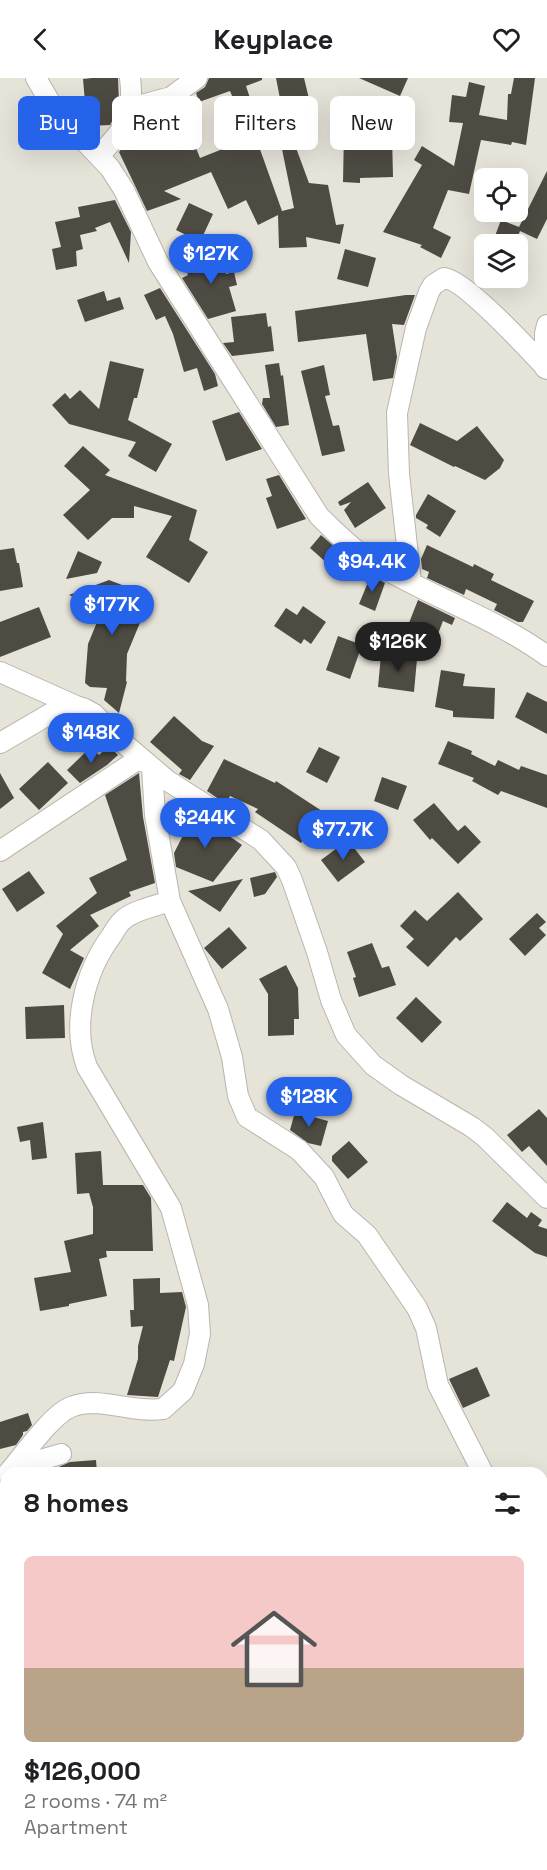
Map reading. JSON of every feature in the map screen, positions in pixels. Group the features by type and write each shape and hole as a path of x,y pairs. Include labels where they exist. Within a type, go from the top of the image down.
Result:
{"street":[{"path":"36,78 54,110 110,168 124,190 158,262 319,516 340,538 368,559 547,656"},
{"path":"130,78 131,96"},
{"path":"172,96 197,78"},
{"path":"99,156 112,141"},
{"path":"411,582 399,474 396,413 411,344 429,292 444,278 453,280 490,312 546,368"},
{"path":"546,368 547,325"},
{"path":"0,672 63,698 94,714 168,781 261,840 286,867 300,898 339,1023 356,1048 373,1065 401,1085 485,1137 547,1198"},
{"path":"0,743 60,708 76,706"},
{"path":"0,851 146,763"},
{"path":"146,763 170,901 218,1009 232,1057 238,1096 247,1117 299,1150 324,1177 343,1215 367,1235 417,1308 426,1328 438,1384 480,1467"},
{"path":"12,1467 52,1421 71,1407 93,1403 138,1410 163,1409 183,1391 194,1364 200,1334 198,1305 171,1208 87,1067 80,1036 80,1021 87,987 99,952 123,919 170,901"},
{"path":"19,1467 61,1454"}],"building":[{"path":"118,78 119,96 112,96 110,125 100,125 100,96 84,96 83,79"},
{"path":"209,78 262,78 246,86 249,96 232,96 230,91 202,101 202,96 197,96 196,93 205,87"},
{"path":"276,78 304,78 308,96 279,96"},
{"path":"359,78 408,78 400,96"},
{"path":"514,78 535,78 526,145 481,140 469,194 448,190 433,228 451,237 441,258 420,247 422,245 383,232 422,165 414,160 422,146 454,166 463,123 449,122 452,95 466,97 469,82 485,86 479,115 507,120 508,94 511,94"},
{"path":"120,150 197,150 200,158 220,150 260,150 282,211 294,208 282,150 297,150 309,183 328,185 336,225 344,224 340,244 306,237 307,247 279,248 278,215 258,225 246,200 228,209 211,172 164,191 181,199 147,211 119,152"},
{"path":"344,150 392,150 393,177 360,178 360,183 343,182"},
{"path":"547,171 547,219 537,239 520,231 519,234 496,234 500,222 519,227 522,222 528,222 528,209"},
{"path":"115,200 131,232 129,263 110,222 95,228 97,231 80,235 83,249 76,251 77,266 56,270 52,249 61,247 55,222 80,217 78,207"},
{"path":"189,203 213,214 200,242 176,230"},
{"path":"345,249 376,258 368,287 337,279"},
{"path":"220,253 226,274 234,272 237,285 229,287 236,311 208,319 182,278 188,275 184,263"},
{"path":"160,288 215,374 218,386 204,391 197,368 184,372 165,316 156,320 144,295"},
{"path":"104,291 107,301 120,297 124,309 85,322 77,300"},
{"path":"415,295 404,325 392,324 397,357 393,378 373,381 366,334 298,342 295,311"},
{"path":"266,313 268,327 271,326 274,351 232,356 223,343 234,342 231,317"},
{"path":"110,361 144,369 137,398 134,398 128,420 172,444 156,472 128,456 136,442 69,424 52,405 65,393 70,399 80,390 99,409"},
{"path":"279,363 281,376 283,375 289,425 276,427 262,404 263,398 270,398 265,365"},
{"path":"324,365 330,395 325,396 333,426 339,425 345,451 322,456 301,371"},
{"path":"239,412 262,449 226,461 212,421"},
{"path":"420,423 457,441 477,426 504,460 500,468 485,480 410,445"},
{"path":"83,446 110,470 105,475 197,510 189,540 208,552 189,583 146,557 172,516 134,506 134,518 112,518 88,540 63,515 90,490 64,466"},
{"path":"279,475 306,519 277,529 266,498 272,496 266,479"},
{"path":"368,482 386,508 355,528 344,510 351,502 340,506 338,502"},
{"path":"428,494 456,511 440,537 426,528 428,525 416,518"},
{"path":"321,535 358,567 346,580 310,548"},
{"path":"427,545 473,567 474,564 494,574 491,580 534,601 523,622 518,622 494,610 497,604 466,589 464,595 427,578 429,572 422,569 421,559"},
{"path":"14,548 23,587 0,591 0,550"},
{"path":"78,551 102,562 97,573 66,579"},
{"path":"371,575 385,583 375,611 359,604"},
{"path":"109,580 151,596 127,654 127,682 119,713 104,700 107,688 90,687 85,683 88,644 102,610 69,595"},
{"path":"418,600 455,618 452,625 443,621 436,639 407,628"},
{"path":"303,606 326,622 311,644 304,639 301,644 274,626 286,608 297,615"},
{"path":"39,607 51,637 0,657 0,622"},
{"path":"338,636 362,645 350,679 326,670"},
{"path":"381,655 417,659 414,692 378,687"},
{"path":"441,670 465,674 463,686 495,688 494,719 453,717 453,711 435,707"},
{"path":"527,692 547,702 547,734 515,717"},
{"path":"174,716 202,741 214,746 190,780 179,774 182,770 150,742"},
{"path":"448,741 472,751 471,754 495,766 498,760 519,770 521,766 547,775 547,808 501,791 498,795 472,781 474,778 438,764"},
{"path":"109,746 118,755 80,783 67,770 91,747 99,755"},
{"path":"319,747 340,757 327,783 306,772"},
{"path":"224,759 275,783 276,781 322,811 301,843 255,812 258,809 230,796 226,804 207,791"},
{"path":"48,762 68,783 39,810 19,789"},
{"path":"0,773 14,798 0,809"},
{"path":"139,773 143,817 155,883 129,892 131,896 90,915 99,926 70,950 84,958 70,989 42,973 63,934 56,926 97,893 89,878 127,860 105,795"},
{"path":"382,777 407,786 398,810 374,801"},
{"path":"434,803 458,831 465,825 481,842 458,864 432,838 430,840 413,820"},
{"path":"195,812 242,845 213,882 176,867 174,853"},
{"path":"348,840 365,862 338,882 321,860"},
{"path":"29,871 45,893 17,912 2,889"},
{"path":"275,872 277,877 265,894 254,897 250,878"},
{"path":"243,879 220,912 188,891"},
{"path":"458,892 483,919 460,941 456,937 428,967 406,947 414,939 400,926 415,910 427,921"},
{"path":"537,913 546,922 539,928 546,935 525,956 509,939"},
{"path":"229,927 247,948 222,969 204,948"},
{"path":"372,943 382,968 389,966 396,985 359,997 353,978 356,977 347,952"},
{"path":"286,965 298,988 299,1019 294,1019 294,1035 268,1036 268,994 259,979"},
{"path":"416,997 442,1022 422,1043 396,1018"},
{"path":"64,1005 65,1038 26,1039 25,1007"},
{"path":"539,1109 547,1118 547,1166 529,1146 522,1152 507,1135"},
{"path":"295,1112 328,1121 321,1146 308,1143 290,1130"},
{"path":"43,1122 47,1158 32,1160 30,1140 20,1142 17,1127"},
{"path":"349,1141 368,1162 348,1179 332,1161 332,1156"},
{"path":"101,1151 103,1185 143,1185 151,1198 153,1251 106,1251 107,1257 99,1259 107,1296 40,1311 34,1278 71,1272 64,1241 93,1234 93,1207 89,1193 77,1194 75,1153"},
{"path":"507,1202 527,1218 531,1212 542,1220 538,1226 547,1229 547,1257 535,1253 492,1221"},
{"path":"160,1278 160,1293 182,1292 186,1307 174,1361 170,1360 158,1397 127,1395 138,1359 138,1346 143,1326 131,1327 130,1310 134,1310 133,1279"},
{"path":"477,1367 490,1396 463,1408 449,1379"},
{"path":"28,1413 32,1425 23,1432 16,1445 0,1449 0,1422"},
{"path":"96,1460 97,1467 59,1467 70,1462"}]}
